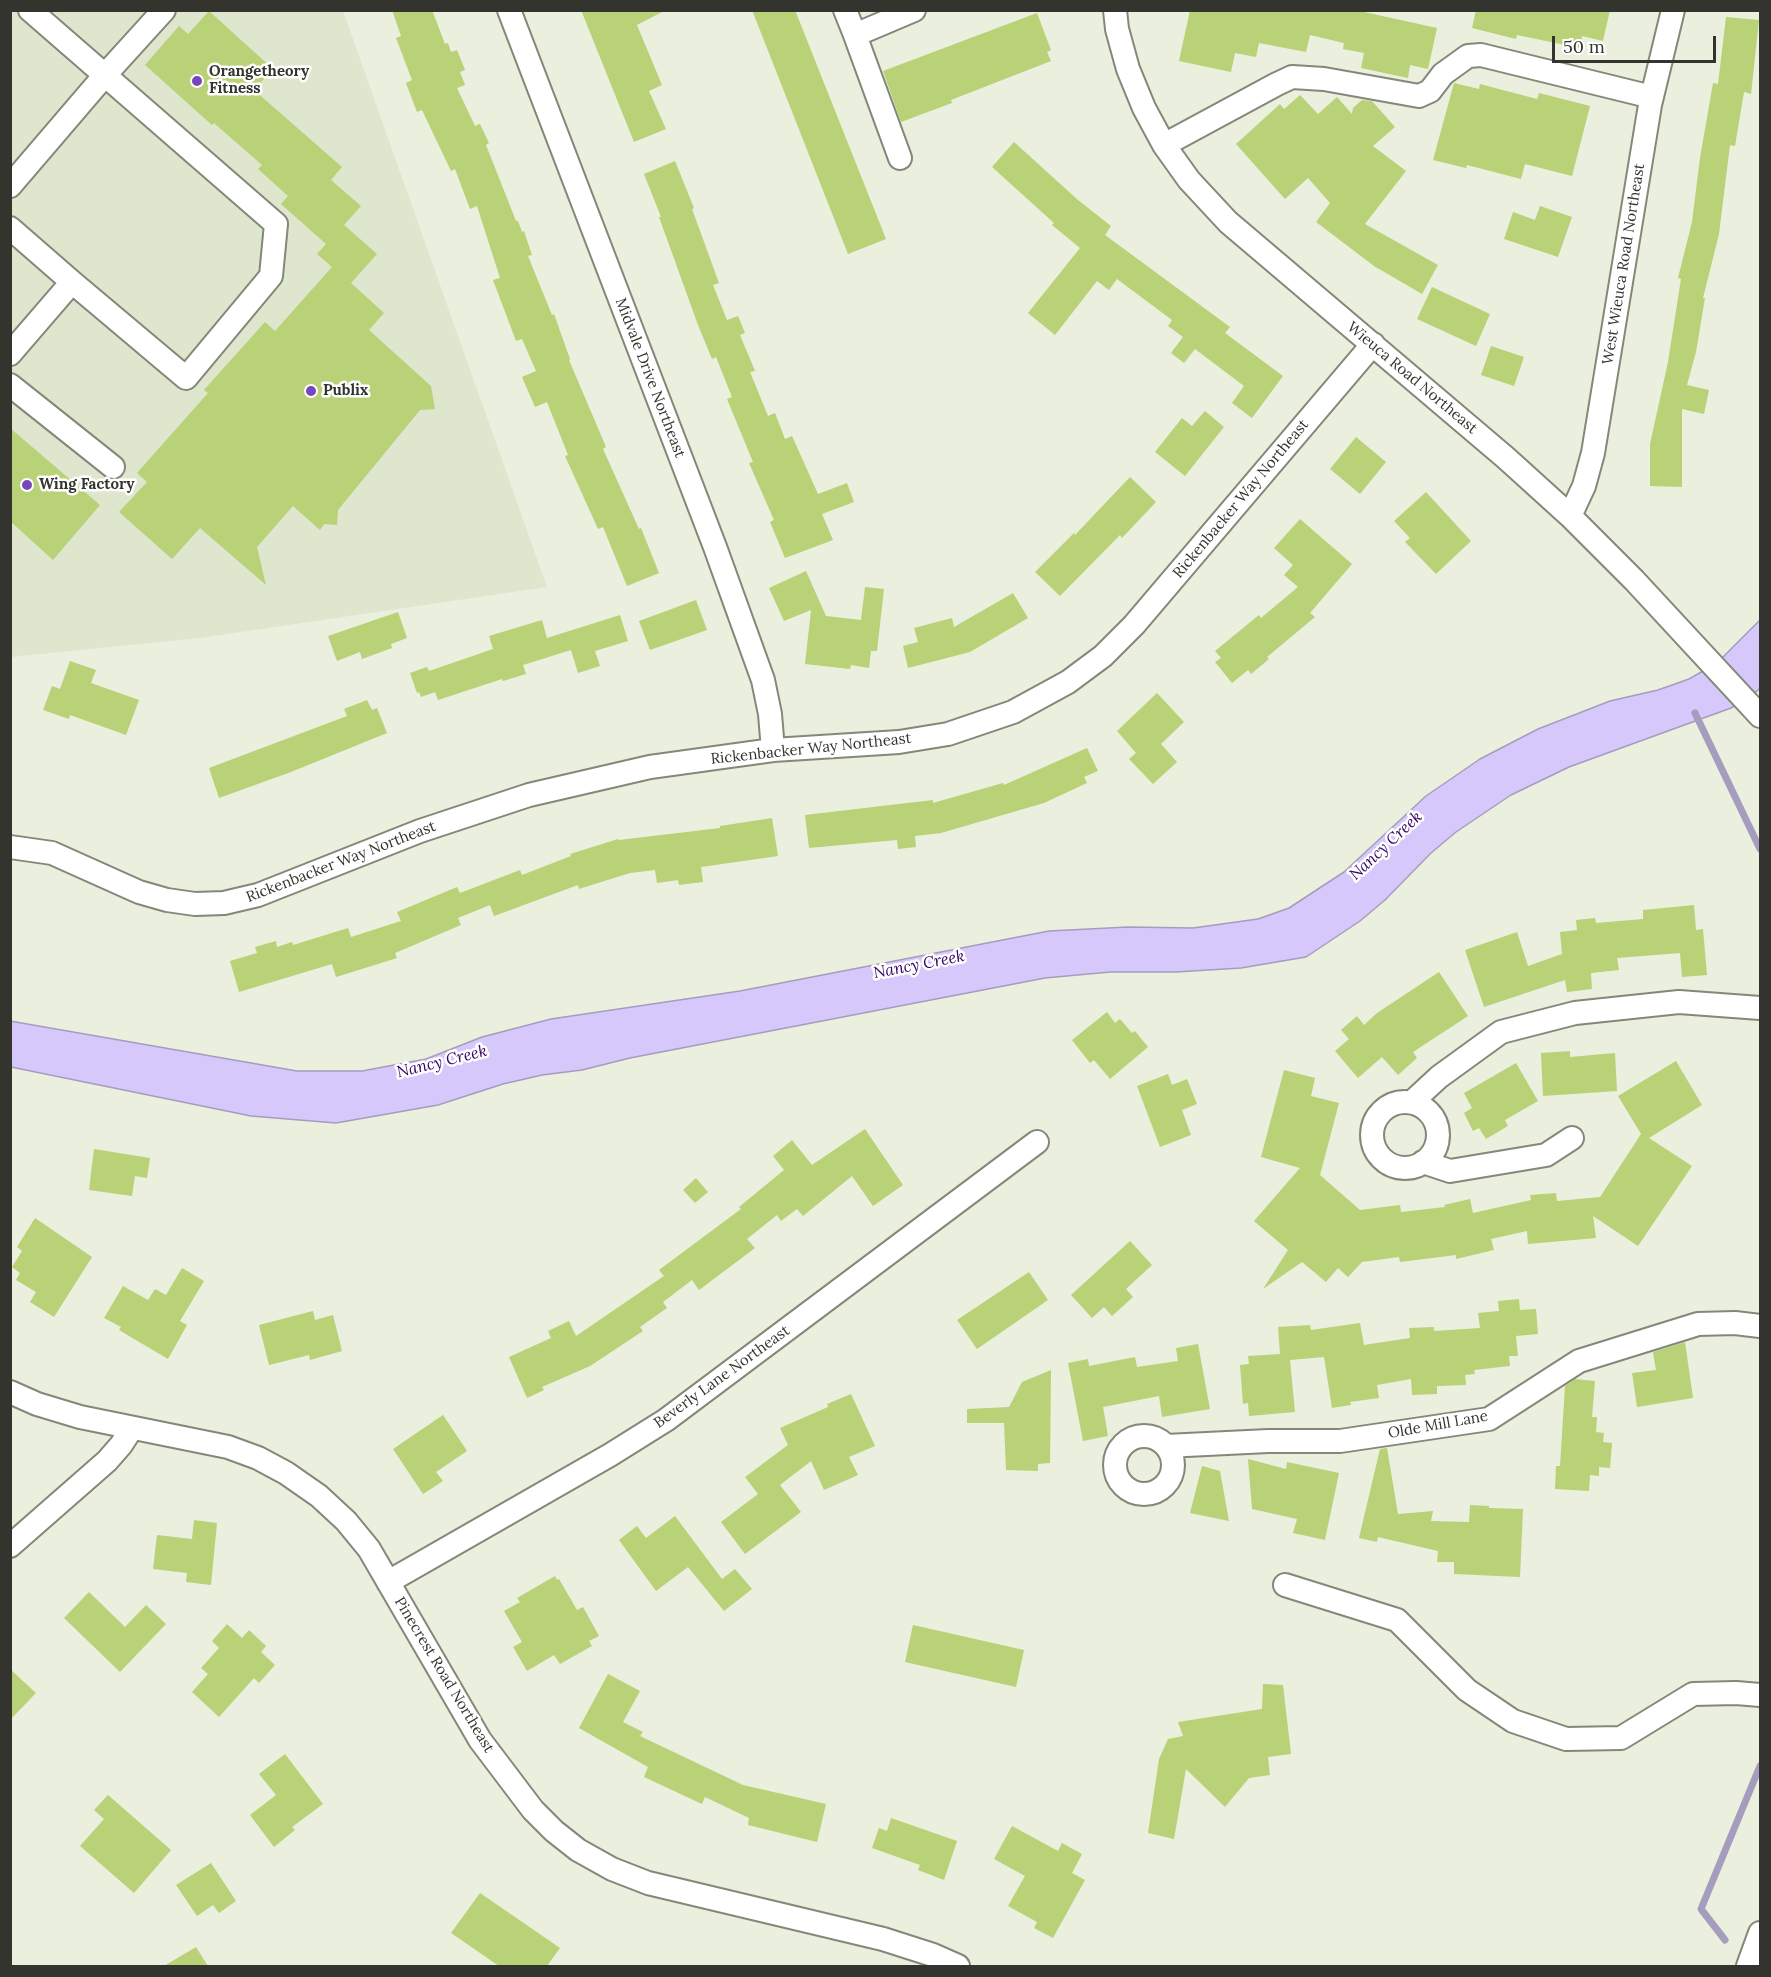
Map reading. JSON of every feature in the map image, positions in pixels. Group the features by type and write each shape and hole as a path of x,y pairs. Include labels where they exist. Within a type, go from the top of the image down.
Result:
{"street":[{"path":"10,228 186,378 271,276 276,224 30,10"},
{"path":"10,186 164,10"},
{"name":"Midvale Drive Northeast","path":"509,10 715,547 763,680 770,714 773,750"},
{"path":"845,10 900,158"},
{"path":"855,35 914,10"},
{"name":"Wieuca Road Northeast","path":"1115,10 1117,29 1128,69 1144,108 1164,145 1189,180 1228,222 1506,458 1570,516 1634,580 1761,716"},
{"name":"West Wieuca Road Northeast","path":"1570,516 1584,486 1593,453 1652,97 1673,10"},
{"path":"1164,145 1292,78 1324,79 1419,96 1430,91 1443,74 1468,56 1481,55 1652,97"},
{"path":"10,354 72,282"},
{"name":"Rickenbacker Way Northeast","path":"10,848 52,853 139,891 167,900 195,904 224,903 258,895 420,831 529,795 650,767 773,750 899,742 948,734 1013,712 1068,682 1102,656 1134,625 1373,344"},
{"path":"10,386 112,467"},
{"path":"1412,1102 1439,1077 1501,1032 1575,1013 1679,1002 1757,1009"},
{"path":"1402,1101 1412,1102 1423,1106 1431,1114 1438,1134 1437,1145 1423,1162 1413,1167 1391,1166 1375,1151 1371,1140 1371,1129 1382,1110 1391,1104 1402,1101"},
{"path":"1423,1162 1450,1171 1546,1155 1572,1137"},
{"name":"Beverly Lane Northeast","path":"388,1582 610,1455 666,1420 1037,1142"},
{"name":"Olde Mill Lane","path":"1166,1446 1268,1441 1340,1441 1489,1419 1579,1361 1698,1324 1735,1323 1761,1326"},
{"name":"Pinecrest Road Northeast","path":"10,1392 37,1404 80,1417 228,1447 258,1458 286,1473 319,1496 346,1521 369,1549 480,1740 533,1810 578,1850 612,1869 648,1883 883,1939 933,1955 958,1966"},
{"path":"10,1546 107,1461 132,1428"},
{"path":"1285,1585 1397,1620 1467,1690 1513,1721 1566,1739 1621,1738 1693,1694 1761,1695"},
{"path":"1748,1966 1761,1933"}],"shaded area":[{"path":"11,11 343,11 547,587 200,638 11,657"}],"water":[{"name":"Nancy Creek","path":"1760,620 1760,688 1757,691 1731,708 1569,767 1511,795 1456,832 1360,921 1306,957 1241,968 1176,972 1110,972 1045,978 630,1058 582,1070 542,1075 503,1084 438,1105 336,1123 251,1116 11,1067 10,1021 297,1071 362,1071 426,1059 482,1037 551,1019 740,991 1049,931 1128,927 1193,928 1258,919 1289,908 1344,872 1426,796 1480,759 1538,729 1610,701 1658,690 1689,679 1717,663"}],"building":[{"path":"392,10 432,10 445,44 448,43 451,52 457,50 465,70 460,72 465,85 457,88 475,126 480,124 489,143 486,145 516,221 522,232 524,231 532,255 528,256 552,315 554,314 569,360 606,447 603,449 639,529 641,528 659,573 627,586 603,527 598,529 565,456 568,455 547,402 535,407 522,377 536,371 522,339 516,341 493,280 500,278 477,206 470,209 455,169 451,171 422,110 417,112 406,83 412,80 396,38 401,36"},
{"path":"581,10 666,10 637,25 662,85 649,91 666,129 634,142"},
{"path":"752,10 795,10 886,239 848,254"},
{"path":"1190,10 1355,10 1437,28 1428,69 1410,65 1408,78 1361,68 1364,53 1343,49 1344,43 1310,35 1306,52 1259,43 1256,57 1235,53 1231,72 1179,61"},
{"path":"1476,10 1610,10 1603,41 1582,36 1580,48 1517,35 1516,39 1472,28"},
{"path":"209,11 273,69 254,90 342,167 331,180 361,206 344,225 377,254 351,283 384,313 369,330 431,386 435,409 420,410 338,510 337,525 324,524 320,530 293,506 257,547 266,585 200,528 172,559 119,512 147,482 137,473 208,393 204,390 265,322 275,331 332,267 317,254 326,244 281,204 288,196 258,169 262,165 214,123 212,125 145,65 179,26 188,34"},
{"path":"1037,13 1051,50 1047,52 1051,61 901,122 883,71"},
{"path":"1726,17 1759,20 1751,94 1744,92 1735,146 1730,145 1719,234 1703,298 1705,298 1696,352 1687,385 1709,390 1704,414 1682,409 1682,487 1650,486 1650,444 1668,362 1681,279 1678,278 1692,222 1713,83 1718,84"},
{"path":"1454,83 1479,89 1480,84 1537,99 1539,93 1590,106 1572,176 1525,164 1521,179 1467,165 1466,168 1433,160"},
{"path":"1300,95 1318,114 1337,97 1352,114 1353,108 1362,100 1372,101 1395,127 1373,146 1406,171 1365,224 1438,265 1422,294 1374,266 1316,222 1330,203 1308,178 1285,199 1236,144 1280,104 1284,109"},
{"path":"1014,142 1078,200 1111,226 1105,235 1230,327 1225,333 1283,376 1252,418 1232,403 1244,386 1195,349 1184,363 1171,353 1183,337 1168,326 1172,320 1117,279 1109,290 1097,281 1055,335 1028,313 1080,248 1052,225 1054,223 992,167"},
{"path":"675,161 694,208 692,209 719,283 713,285 727,320 738,316 745,333 740,335 755,371 750,372 768,416 775,413 785,439 792,436 818,494 847,483 854,502 822,514 833,540 785,558 770,522 774,520 749,463 753,462 727,399 732,397 716,357 712,359 698,325 644,174"},
{"path":"1540,206 1572,217 1558,257 1504,239 1513,212 1535,220"},
{"path":"1432,287 1490,314 1476,346 1417,319"},
{"path":"1491,346 1524,357 1514,386 1481,375"},
{"path":"1205,411 1224,427 1185,476 1155,452 1182,418 1192,426"},
{"path":"10,428 100,505 53,560 10,521"},
{"path":"1356,437 1386,462 1360,494 1330,469"},
{"path":"1130,477 1156,502 1122,538 1120,535 1060,596 1035,572 1074,533 1075,535"},
{"path":"1426,492 1471,541 1436,574 1405,542 1410,538 1394,521"},
{"path":"1300,519 1352,564 1310,613 1315,617 1267,657 1269,659 1251,674 1248,670 1232,683 1215,662 1221,658 1215,651 1259,615 1261,618 1298,587 1284,575 1293,565 1274,548"},
{"path":"806,571 826,616 861,620 865,587 884,589 877,651 871,651 869,668 851,665 850,669 805,664 811,610 784,621 769,588"},
{"path":"1013,593 1028,618 970,652 908,668 903,646 918,642 914,628 952,618 954,627"},
{"path":"696,600 707,630 650,650 639,621"},
{"path":"398,612 407,638 391,644 392,648 362,659 360,652 337,661 328,636"},
{"path":"620,615 628,641 595,651 600,666 578,673 571,650 523,665 526,674 503,681 502,679 438,700 435,692 421,697 419,692 417,693 410,673 427,667 429,671 493,649 489,636 542,620 547,638"},
{"path":"70,661 96,670 91,683 139,700 126,735 70,715 69,719 43,710 52,686 60,689"},
{"path":"1157,693 1184,722 1161,744 1177,762 1153,784 1129,759 1136,753 1117,731"},
{"path":"367,700 372,710 377,708 387,733 219,798 209,768 347,716 344,709"},
{"path":"1087,748 1098,771 1084,777 1087,783 1044,803 941,833 915,836 916,847 898,849 897,840 809,848 805,815 933,800 933,803 1003,783 1004,785"},
{"path":"772,818 778,856 701,867 703,882 679,885 678,880 657,883 655,870 630,873 579,889 578,885 494,916 490,905 458,918 461,925 395,953 397,958 336,977 332,964 239,992 230,961 257,953 255,947 276,941 277,947 292,942 293,945 348,928 351,937 401,921 397,912 457,887 460,893 520,870 522,875 571,856 570,854 618,839 720,828 720,826"},
{"path":"1694,905 1696,930 1703,929 1707,975 1682,977 1680,953 1617,958 1619,970 1591,973 1592,989 1567,992 1565,980 1484,1007 1465,950 1517,932 1528,966 1562,954 1560,932 1577,930 1576,920 1595,918 1596,923 1643,919 1643,910"},
{"path":"1439,972 1468,1016 1413,1052 1417,1058 1398,1075 1382,1057 1358,1078 1335,1051 1349,1039 1341,1030 1357,1016 1364,1025 1377,1013"},
{"path":"1107,1012 1115,1023 1120,1019 1132,1033 1135,1031 1148,1047 1110,1079 1094,1060 1090,1063 1072,1040"},
{"path":"1570,1051 1570,1057 1615,1053 1617,1091 1543,1096 1541,1053"},
{"path":"1676,1061 1702,1105 1649,1138 1692,1166 1638,1246 1593,1216 1596,1238 1528,1244 1527,1231 1491,1239 1494,1250 1456,1259 1456,1255 1400,1262 1399,1257 1362,1262 1348,1277 1338,1268 1326,1282 1302,1262 1263,1289 1288,1250 1254,1221 1300,1168 1261,1157 1284,1070 1315,1078 1311,1096 1339,1103 1320,1175 1360,1210 1400,1205 1401,1212 1445,1207 1444,1205 1470,1199 1473,1213 1531,1200 1530,1195 1556,1193 1557,1201 1600,1197 1641,1134 1618,1096"},
{"path":"1516,1063 1538,1101 1505,1120 1508,1126 1486,1139 1479,1128 1473,1131 1464,1113 1472,1108 1464,1093"},
{"path":"1168,1074 1172,1085 1187,1079 1197,1104 1182,1110 1191,1135 1160,1147 1137,1086"},
{"path":"865,1129 903,1185 873,1206 852,1176 803,1216 797,1209 781,1221 777,1215 747,1239 755,1248 699,1290 692,1280 663,1302 667,1308 640,1327 643,1331 590,1366 542,1387 544,1390 527,1398 509,1357 551,1338 548,1331 569,1321 576,1336 664,1276 659,1270 741,1209 739,1207 784,1170 773,1156 792,1140 812,1165"},
{"path":"94,1149 150,1158 147,1178 135,1176 132,1196 89,1190"},
{"path":"696,1178 708,1192 695,1203 683,1190"},
{"path":"35,1218 92,1257 54,1317 30,1302 36,1292 16,1280 20,1273 12,1267 22,1251 17,1247"},
{"path":"1130,1241 1152,1265 1126,1289 1133,1297 1112,1316 1104,1307 1092,1318 1071,1295"},
{"path":"182,1268 204,1281 180,1321 187,1325 168,1359 119,1330 121,1327 104,1318 123,1286 148,1300 155,1289 166,1295"},
{"path":"1029,1272 1048,1300 977,1349 957,1320"},
{"path":"1519,1299 1520,1310 1536,1309 1538,1334 1516,1336 1518,1356 1509,1356 1510,1366 1474,1370 1475,1374 1465,1375 1466,1385 1437,1386 1437,1394 1412,1395 1411,1379 1377,1385 1379,1398 1350,1402 1351,1405 1332,1408 1324,1357 1290,1360 1295,1412 1249,1416 1248,1403 1243,1404 1240,1365 1249,1364 1248,1356 1280,1354 1278,1327 1310,1325 1311,1330 1360,1323 1364,1345 1410,1338 1409,1328 1434,1327 1434,1331 1480,1328 1478,1313 1499,1311 1498,1301"},
{"path":"313,1311 315,1320 333,1315 342,1351 310,1360 309,1355 269,1365 259,1325"},
{"path":"1685,1342 1693,1398 1637,1407 1632,1373 1656,1370 1653,1352"},
{"path":"1198,1344 1210,1409 1162,1417 1159,1396 1103,1407 1108,1436 1083,1441 1068,1363 1088,1359 1089,1366 1135,1357 1137,1367 1178,1361 1176,1348"},
{"path":"1051,1370 1050,1463 1038,1464 1038,1471 1006,1470 1004,1423 967,1423 967,1409 1009,1407 1022,1382"},
{"path":"1575,1379 1595,1381 1592,1417 1597,1417 1596,1432 1604,1433 1603,1442 1612,1443 1610,1468 1599,1467 1599,1476 1590,1475 1589,1491 1555,1489 1556,1466 1560,1466 1565,1386"},
{"path":"851,1394 875,1446 849,1457 858,1475 824,1490 811,1461 780,1485 801,1512 745,1554 721,1522 758,1494 745,1477 788,1445 780,1428"},
{"path":"443,1415 467,1451 436,1472 443,1481 423,1494 393,1449"},
{"path":"1387,1448 1398,1514 1433,1511 1431,1521 1469,1522 1470,1505 1523,1509 1520,1577 1454,1574 1454,1562 1437,1562 1438,1551 1378,1537 1377,1542 1359,1538 1380,1449"},
{"path":"1248,1459 1286,1469 1287,1462 1339,1473 1325,1540 1293,1533 1297,1519 1252,1509"},
{"path":"1202,1466 1220,1471 1229,1521 1190,1513"},
{"path":"675,1516 722,1579 735,1569 752,1589 724,1611 688,1567 656,1591 619,1540 637,1526 646,1538"},
{"path":"194,1520 217,1523 211,1585 186,1582 187,1573 153,1569 157,1535 192,1539"},
{"path":"555,1576 577,1610 583,1607 599,1636 589,1641 592,1646 560,1664 554,1655 527,1671 513,1647 522,1642 504,1611 520,1602 517,1598"},
{"path":"89,1592 125,1627 146,1605 166,1624 120,1672 64,1618"},
{"path":"227,1624 242,1638 249,1630 266,1646 261,1652 275,1665 259,1683 254,1678 219,1717 192,1692 208,1674 201,1668 219,1648 212,1641"},
{"path":"913,1625 1024,1650 1016,1687 905,1662"},
{"path":"10,1669 36,1693 10,1720"},
{"path":"608,1674 640,1691 623,1722 643,1732 640,1736 743,1785 826,1804 817,1842 748,1825 749,1818 705,1797 702,1804 644,1777 648,1767 579,1728"},
{"path":"1263,1684 1283,1685 1291,1754 1268,1757 1270,1775 1249,1778 1225,1807 1186,1769 1174,1839 1148,1833 1159,1759 1168,1739 1183,1736 1178,1722 1262,1709"},
{"path":"285,1754 323,1804 292,1827 295,1830 274,1847 250,1815 276,1795 259,1774"},
{"path":"108,1795 171,1850 134,1893 80,1846 104,1819 94,1810"},
{"path":"891,1818 957,1841 944,1880 918,1870 920,1865 872,1848 879,1828 887,1831"},
{"path":"1012,1826 1058,1851 1062,1843 1082,1854 1072,1873 1085,1880 1053,1938 1034,1928 1037,1922 1008,1906 1025,1876 994,1859"},
{"path":"211,1863 236,1901 219,1913 213,1905 197,1916 176,1885"},
{"path":"480,1893 560,1948 547,1966 499,1966 451,1933"},
{"path":"196,1947 208,1966 164,1966"}],"waterway":[{"path":"1695,713 1760,849"},
{"path":"1725,1940 1701,1909 1760,1766"}],"place":[{"name":"Orangetheory Fitness","path":"197,81"},
{"name":"Publix","path":"311,391"},
{"name":"Wing Factory","path":"27,485"}]}
